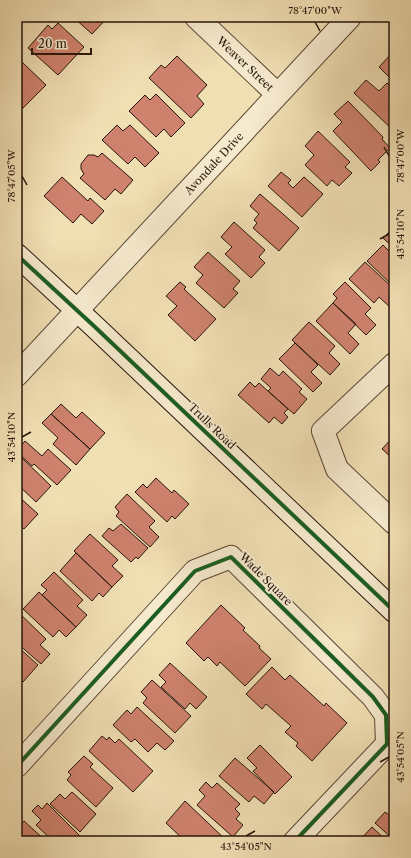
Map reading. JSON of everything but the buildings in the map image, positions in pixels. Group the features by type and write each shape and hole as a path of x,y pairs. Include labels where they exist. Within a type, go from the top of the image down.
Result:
{"street":[{"name":"Weaver Street","path":"196,17 277,94"},
{"name":"Avondale Drive","path":"17,375 350,17"},
{"name":"Trulls Road","path":"17,255 394,611"},
{"path":"394,364 323,431 337,469 394,523"},
{"name":"Wade Square","path":"17,766 195,571 231,557 373,696 386,715 387,744 296,841"}],"cycle path":[{"path":"17,255 95,327 394,611"},
{"path":"17,766 195,571 231,557 373,697 386,715 387,744 295,841"}]}
